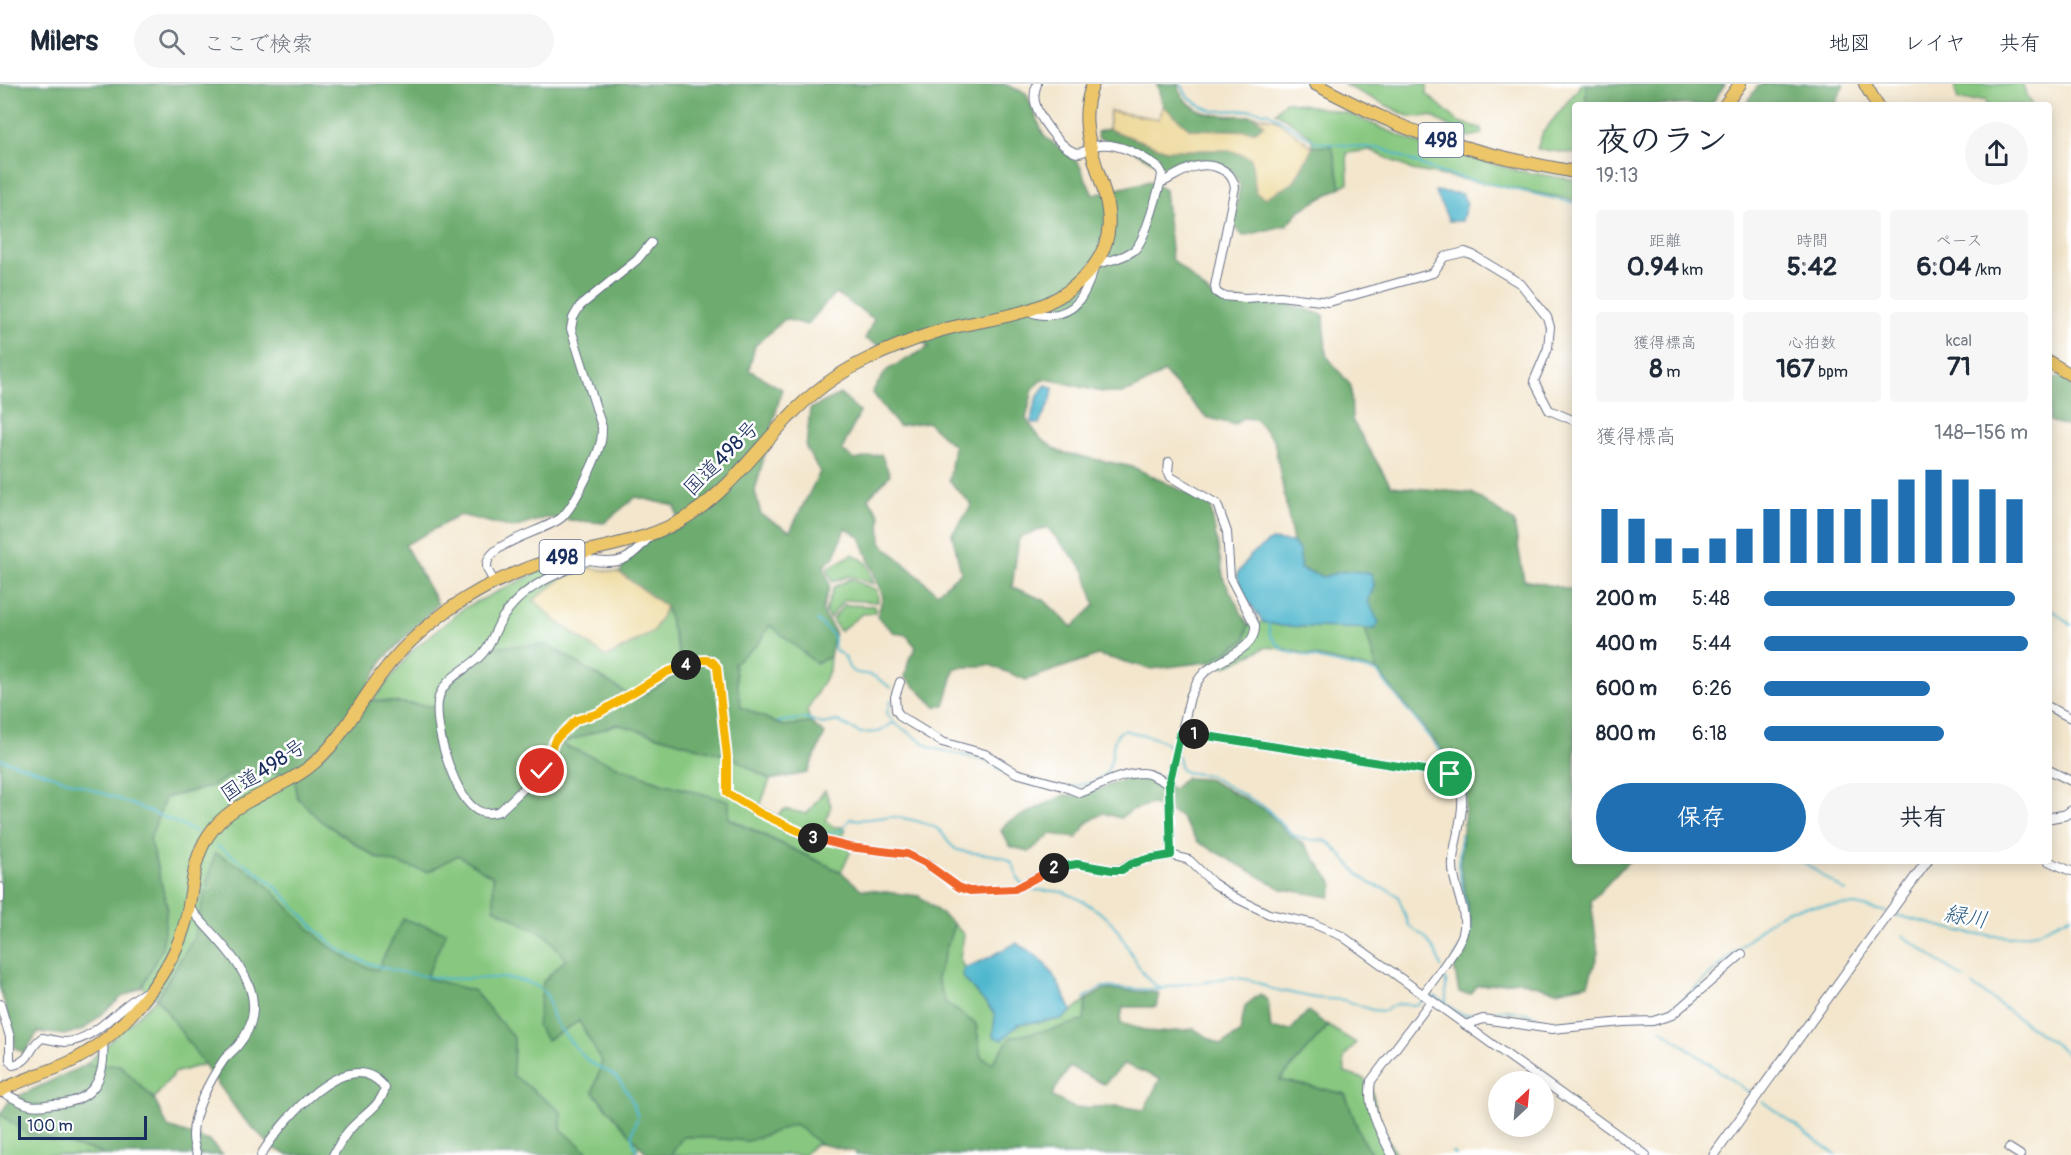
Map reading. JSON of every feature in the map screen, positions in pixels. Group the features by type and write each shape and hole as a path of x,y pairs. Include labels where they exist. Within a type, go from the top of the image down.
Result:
{"highway":[{"name":"国道498号","path":"0,1091 69,1063 103,1041 130,1015 150,990 173,954 184,929 194,868 200,850 210,833 223,818 244,803 309,767 338,738 381,673 402,649 451,608 495,582 556,559 587,556 652,534 688,516 709,502 737,475 791,413 820,388 866,360 916,339 945,330 1028,311 1059,297 1079,283 1096,264 1107,241 1110,221 1105,189 1090,148 1084,118 1093,84"},
{"name":"498","path":"1315,84 1354,104 1439,140 1486,153 1572,171"},
{"path":"1727,102 1740,84"},
{"path":"1865,84 1875,102"},
{"path":"2052,364 2071,375"}],"street":[{"path":"1037,84 1035,102 1040,116 1055,137 1074,152 1080,153 1098,144 1119,147 1159,168 1162,173 1141,242 1135,250 1114,260 1096,264"},
{"path":"1161,181 1166,181 1195,165 1205,164 1224,170 1232,178 1235,187 1215,286 1216,292 1222,296 1245,298 1280,296 1329,302 1433,273 1444,257 1465,252 1473,255 1521,284 1547,317 1550,327 1548,348 1534,381 1549,410 1572,420"},
{"path":"495,582 487,568 488,559 495,549 558,520 567,512 575,501 601,442 602,427 571,329 573,318 580,306 637,260 651,243"},
{"path":"1169,462 1168,471 1171,477 1216,504 1227,532 1230,577 1256,631 1247,644 1205,671 1190,697 1169,785 1171,855"},
{"path":"587,556 528,589 506,612 484,653 451,679 440,694 438,719 447,757 459,790 474,808 491,814 500,811 542,771 555,740 576,720 599,713 667,672 696,661 706,660 717,667 727,757 727,793 760,813 807,836 849,847 907,854 925,863 960,888 970,891 1015,889 1053,868 1077,864 1122,870 1131,864 1147,859 1171,855 1189,861 1213,883 1236,898 1269,914 1314,924 1342,936 1646,1155"},
{"path":"900,682 895,697 896,710 901,717 942,742 985,754 1016,773 1080,793 1124,777 1143,773 1155,776 1169,785"},
{"path":"2052,708 2071,718"},
{"path":"1181,732 1450,774 1457,780 1461,786 1462,814 1452,863 1465,926 1462,937 1423,995"},
{"path":"2052,772 2071,781"},
{"path":"2052,817 2065,815 2071,811"},
{"path":"2052,863 2071,871"},
{"path":"1714,1155 1925,864"},
{"path":"0,887 0,899"},
{"path":"188,906 234,960 248,982 254,1006 251,1023 240,1043 225,1058 211,1080 194,1122 193,1139 197,1155"},
{"path":"1465,1025 1483,1019 1552,1029 1653,1021 1672,1015 1742,954"},
{"path":"0,1004 10,1036 10,1061 13,1065 30,1056 37,1041 42,1038 64,1042 77,1040 100,1027 135,997 150,990"},
{"path":"1392,1155 1376,1125 1369,1092 1371,1081 1431,1001"},
{"path":"0,1091 30,1105 68,1104 86,1095 98,1083 104,1058 103,1041"},
{"path":"261,1155 274,1134 300,1105 333,1080 357,1072 368,1074 379,1080 385,1088 384,1096 345,1135 333,1155"},
{"path":"2009,1148 2020,1155"}],"green space":[{"path":"0,84 1004,84 1026,93 1044,136 1078,162 1093,195 1150,181 1165,190 1172,259 1217,301 1279,301 1324,315 1326,355 1351,386 1352,420 1391,486 1472,493 1514,522 1524,580 1572,589 1572,864 1626,864 1591,901 1598,953 1588,984 1556,991 1519,981 1477,986 1471,994 1459,993 1454,966 1472,930 1460,865 1468,774 1446,755 1377,670 1365,628 1375,629 1368,601 1374,586 1372,574 1347,571 1323,577 1300,568 1300,552 1293,542 1274,440 1255,419 1242,418 1235,425 1206,417 1164,372 1136,388 1117,393 1096,391 1042,379 1033,389 1026,419 1040,438 1060,452 1133,467 1210,504 1224,580 1248,625 1245,640 1208,662 1152,669 1098,655 1026,680 990,665 955,668 944,706 935,706 905,677 909,659 916,647 906,635 895,633 877,617 883,597 860,537 845,528 835,556 824,566 830,586 822,611 835,632 830,657 816,663 770,625 758,644 734,663 741,707 783,726 811,723 825,734 807,773 770,780 734,758 617,724 560,744 661,783 729,801 729,819 841,872 861,889 919,896 954,924 937,978 946,1003 976,1024 981,1057 992,1063 1011,1037 1058,1028 1084,1020 1086,1000 1104,989 1159,993 1156,1007 1123,1007 1120,1023 1155,1033 1194,1029 1221,1045 1240,1033 1245,1006 1260,994 1268,1000 1271,1029 1291,1030 1308,1011 1328,1026 1280,1080 1345,1094 1362,1140 1373,1155 856,1155 856,1152 820,1144 795,1124 748,1141 683,1136 671,1155 648,1155 593,1092 602,1062 579,1021 547,1040 537,1026 543,982 566,959 547,936 494,908 493,877 458,855 428,872 377,858 321,821 297,797 294,773 234,773 212,786 165,798 150,839 167,906 162,948 142,987 122,997 83,1030 64,1035 38,1032 24,1053 15,1048 14,1035 0,989","holes":["835,293 874,319 865,339 878,345 912,334 929,347 887,370 872,392 898,426 927,422 954,446 949,481 972,505 952,534 961,572 937,593 881,543 880,515 868,498 890,475 881,454 855,460 842,450 860,412 840,394 810,409 806,448 820,472 790,531 761,515 755,491 782,389 749,370 755,346 785,319 807,325","636,497 675,506 680,527 628,549 620,573 666,607 684,671 636,699 548,645 494,646 451,682 440,707 361,699 383,660 438,604 405,545 460,515 513,528 546,518 604,523","1047,527 1085,571 1095,605 1072,627 1044,600 1012,587 1019,538","1124,1064 1160,1079 1144,1110 1118,1106 1074,1108 1051,1096 1070,1067 1104,1084"]},
{"path":"1157,84 1178,84 1185,100 1206,113 1254,116 1264,124 1256,131 1190,129 1163,106"},
{"path":"1343,84 1427,84 1427,94 1459,122 1481,128 1482,134 1469,137 1431,116 1410,117"},
{"path":"1582,84 1586,84 1586,102 1572,102 1572,154 1537,149 1543,132"},
{"path":"1586,84 1725,84 1713,102 1586,102"},
{"path":"1764,84 1844,84 1836,102 1747,102 1757,87"},
{"path":"1954,84 2022,84 2031,102 1985,102 1985,100 1958,101"},
{"path":"1285,101 1347,113 1422,145 1519,171 1572,180 1572,199 1412,170 1370,150 1347,153 1348,183 1341,187 1332,146 1313,147 1311,136 1276,112"},
{"path":"1108,129 1166,150 1229,150 1251,158 1256,193 1293,183 1313,147 1332,146 1341,187 1300,210 1287,225 1243,236 1233,225 1240,185 1232,171 1205,159 1170,171 1121,144 1098,138 1097,132"},
{"path":"2062,377 2071,383 2071,427 2052,422 2053,378"},
{"path":"853,554 867,563 874,584 849,576 833,582 827,568"},
{"path":"555,564 568,574 534,600 555,620 607,657 653,632 666,607 684,671 636,699 548,645 441,707 373,700 413,650 464,608"},
{"path":"850,579 877,590 878,602 844,600 830,618 825,612 834,587"},
{"path":"844,605 875,606 875,613 862,614 840,631 832,620"},
{"path":"1263,622 1282,626 1365,628 1377,670 1285,649 1266,647 1225,667 1208,662 1245,641 1248,625"},
{"path":"770,625 816,663 830,657 829,671 807,711 811,723 783,726 741,707 734,663 758,644"},
{"path":"617,724 734,758 770,780 760,806 776,816 785,809 807,814 825,790 831,805 826,821 834,827 842,827 846,830 839,841 851,851 841,872 729,818 729,801 662,783 559,744"},
{"path":"234,773 295,773 297,797 321,821 377,858 428,872 458,855 493,877 494,908 547,936 566,959 543,982 547,1040 579,1021 602,1062 593,1092 640,1145 632,1155 591,1155 561,1129 560,1111 513,1075 514,1038 474,991 426,978 445,932 377,971 341,955 312,932 259,878 215,854 193,939 157,998 142,987 162,948 167,906 150,839 165,798 212,786"},
{"path":"1128,778 1156,779 1173,789 1185,778 1208,779 1264,809 1291,836 1305,845 1334,885 1330,897 1282,889 1198,842 1180,816 1152,804 1132,810 1120,818 1103,813 1087,823 1077,838 1051,834 1029,852 1010,846 1001,831 1006,823 1064,795 1080,796"},
{"path":"215,853 254,874 312,932 341,955 377,970 403,919 446,932 426,978 474,991 514,1038 513,1075 561,1112 561,1129 591,1155 288,1155 273,1148 241,1116 157,998 193,939"},
{"path":"954,924 964,935 960,958 964,968 963,977 995,1014 1002,1039 1018,1024 1062,1019 1086,1000 1084,1020 1058,1028 992,1063 981,1057 976,1024 946,1003 937,978"},
{"path":"157,998 205,1064 174,1073 154,1099 120,1065 85,1065"},
{"path":"1328,1026 1356,1043 1344,1057 1345,1073 1364,1079 1371,1087 1381,1129 1397,1155 1373,1155 1362,1140 1345,1094 1280,1080"},
{"path":"85,1065 120,1065 154,1099 168,1127 209,1141 223,1155 103,1155 99,1152 29,1135 0,1114 10,1100"},
{"path":"0,1114 99,1152 103,1155 0,1155"},
{"path":"795,1124 820,1144 814,1145 804,1155 671,1155 683,1136 748,1141"}],"sand":[{"path":"1163,106 1190,129 1256,131 1264,124 1254,116 1275,119 1313,147 1293,183 1265,198 1256,193 1251,158 1229,150 1166,150 1108,129 1110,111 1159,119"},
{"path":"590,568 620,573 666,607 653,632 607,657 555,620 534,600 568,574"}],"water":[{"path":"1435,191 1462,194 1467,203 1462,221 1449,221"},
{"path":"1046,385 1053,388 1051,400 1039,424 1032,423 1035,403"},
{"path":"1271,540 1293,542 1300,552 1300,569 1323,577 1347,571 1372,574 1374,586 1368,601 1379,623 1375,629 1282,626 1263,622 1242,592 1237,574 1251,555"},
{"path":"1016,943 1037,956 1051,971 1072,1011 1062,1019 1018,1024 1002,1040 993,1036 995,1014 963,977 964,968"}],"waterway":[{"path":"1181,84 1187,96 1201,106 1214,111 1252,110 1269,113 1316,142 1383,149 1441,173 1572,202"},
{"path":"2052,611 2071,625"},
{"path":"817,620 833,635 835,650 845,657 851,670 875,677 891,688"},
{"path":"1268,621 1270,635 1284,651 1377,672 1444,756 1466,776 1465,793"},
{"path":"891,700 887,713 893,722"},
{"path":"778,722 806,718 822,724 838,721 860,733 879,732 894,723 932,748 987,761 1013,778 1063,791 1067,789"},
{"path":"1072,787 1092,782 1103,776 1111,762 1115,740 1123,730 1158,739 1175,752"},
{"path":"1178,757 1181,769 1185,772 1208,775 1265,807 1293,835 1306,840 1323,840 1331,844 1359,875 1373,885 1389,890 1398,896 1409,926 1425,937 1436,953 1441,967"},
{"path":"0,759 99,792 196,832"},
{"path":"819,835 841,831 850,819 901,818 936,828 958,850 996,855 1007,859 1013,865 1024,886 1034,890 1068,894 1107,918 1121,935 1147,978 1163,988"},
{"path":"1454,960 1471,932 1458,866 1461,834"},
{"path":"217,846 266,878 331,943 362,961 416,975 451,979 510,979 536,986 547,996 554,1020 572,1043 588,1061 620,1081 638,1117 632,1136 639,1155"},
{"name":"緑川","path":"1806,864 1846,892"},
{"path":"1431,997 1437,997 1458,1013 1465,1015 1504,1010 1527,1013 1548,1023 1653,1015 1664,1012 1681,1001 1767,923 1788,910 1809,906 1855,905 1887,912"},
{"name":"緑川","path":"1892,914 1971,934 2010,937 2036,933 2071,916"},
{"path":"1902,935 1964,979"},
{"path":"1443,972 1446,982 1446,1004"},
{"path":"1084,998 1102,987 1155,990 1230,977 1251,980 1272,989 1315,998 1344,1000 1372,1010 1384,1011 1396,1004 1416,1005 1426,999"},
{"path":"1972,985 2071,1056"},
{"path":"1661,1029 1750,1093"},
{"path":"1763,1102 1836,1155"},
{"path":"1452,1152 1456,1155"}],"route":[{"path":"542,771 555,740 576,720 599,713 667,672 696,661 710,660 717,667 727,757 727,793 760,813 801,831 807,836 849,847 907,854 925,863 960,888 970,891 1015,889 1053,868 1077,864 1122,870 1131,864 1147,859 1171,855 1169,785 1181,732 1450,774"}]}
